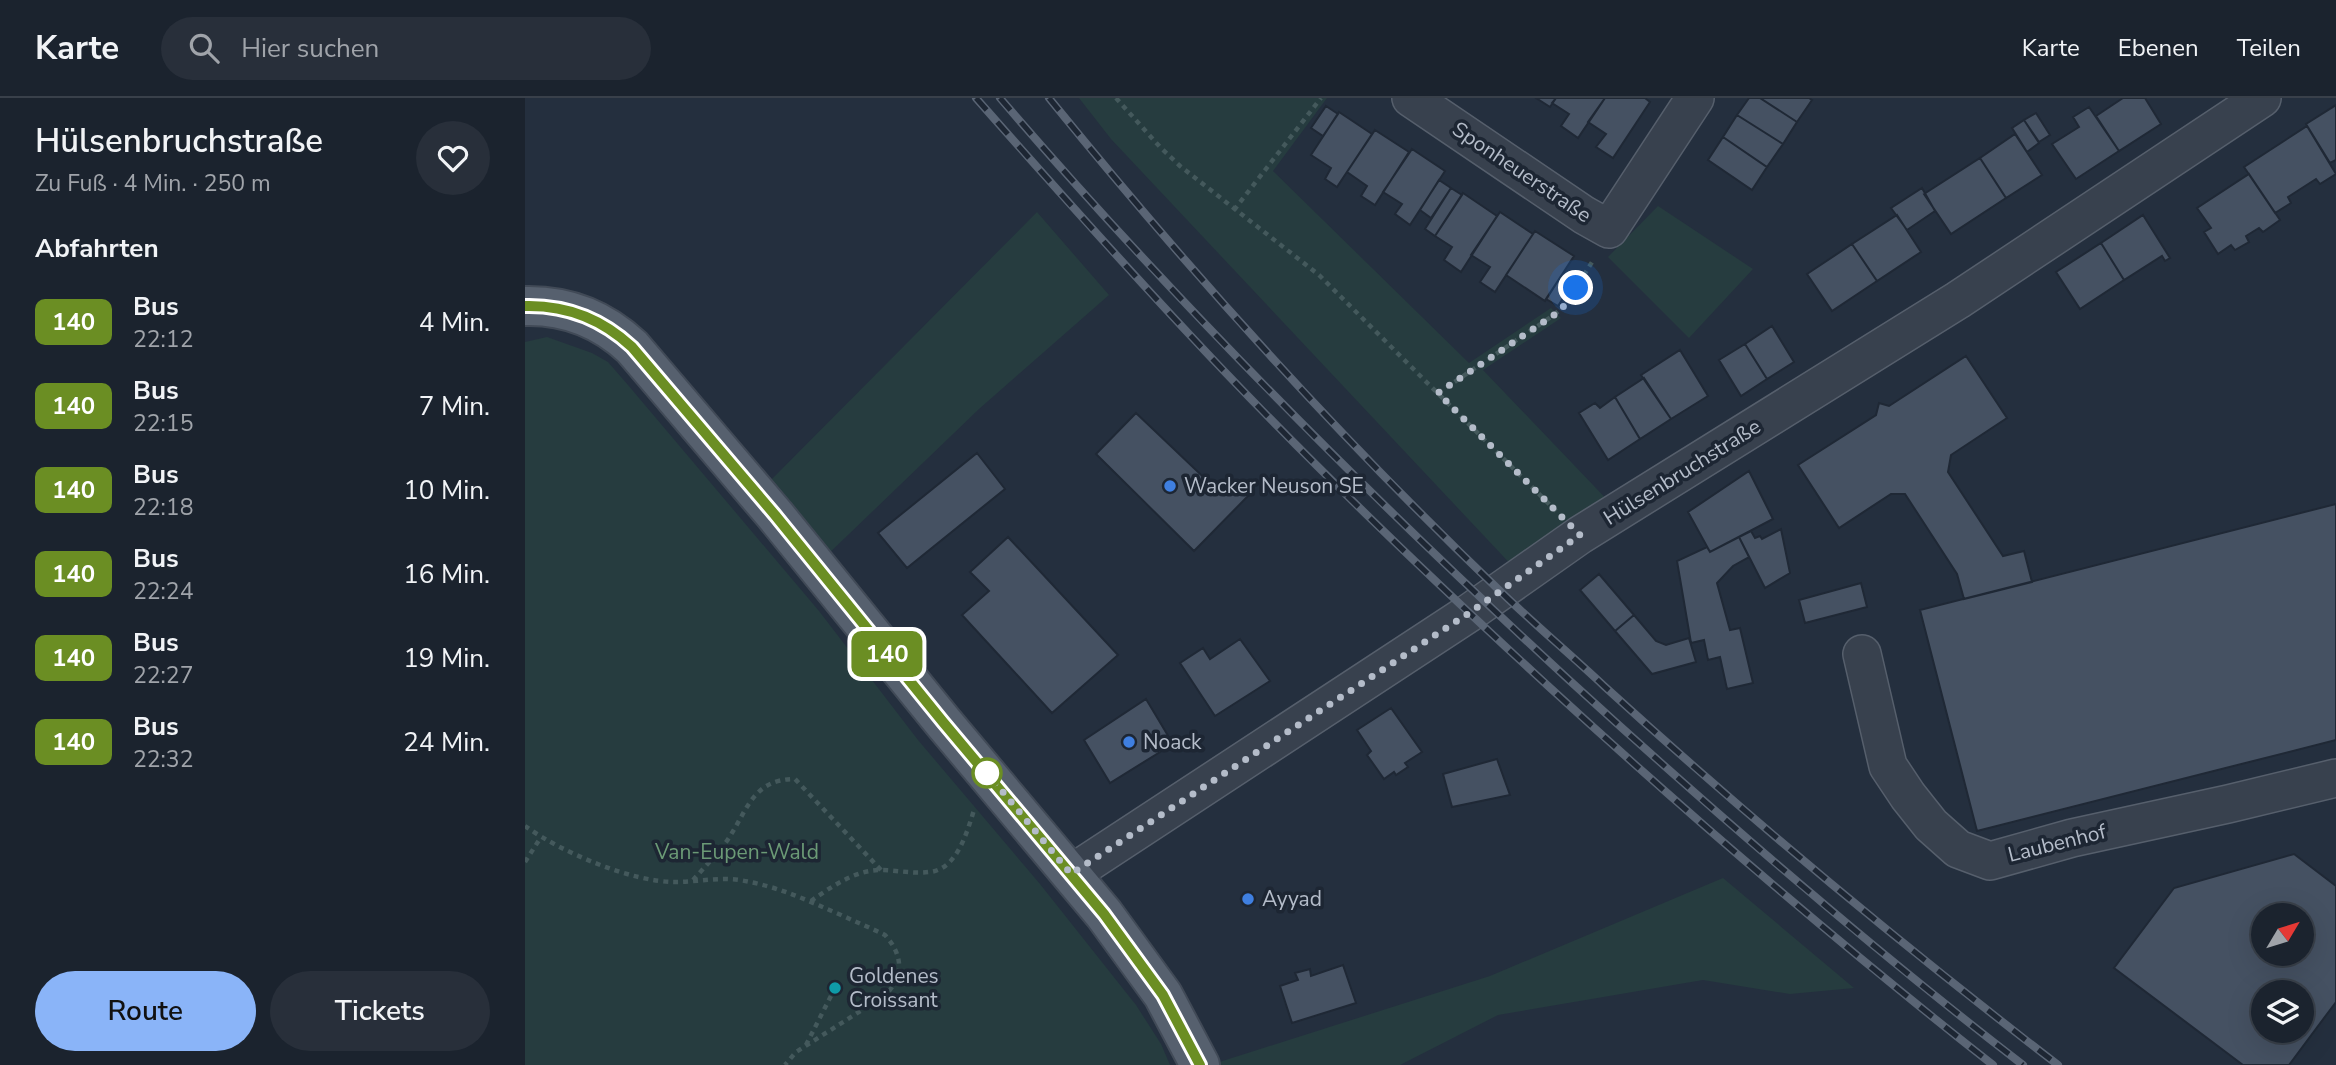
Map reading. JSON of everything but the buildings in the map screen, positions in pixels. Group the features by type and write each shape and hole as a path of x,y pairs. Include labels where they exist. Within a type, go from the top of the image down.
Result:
{"main road":[{"path":"525,306 555,307 584,316 610,329 632,347 775,515 1104,914 1163,995 1200,1065"}],"street":[{"name":"Sponheuerstraße","path":"1411,98 1584,215 1609,229 1695,98"},
{"name":"Hülsenbruchstraße","path":"1071,874 1469,613 1580,535 1958,300 2262,98"},
{"name":"Laubenhof","path":"1862,654 1888,766 1931,825 1958,849 1990,861 2072,838 2336,778"}],"path":[{"path":"1116,98 1180,166 1319,275 1580,535"},
{"path":"1234,210 1321,98"},
{"path":"1438,393 1565,305 1609,229"},
{"path":"811,901 837,883 862,873 881,870 940,870 948,864 961,845 986,772"},
{"path":"692,880 726,841 754,795 768,784 784,779 795,779 881,870"},
{"path":"525,826 541,837 628,874 675,882 719,878 740,880 811,901 885,935 893,944 899,979 884,996 796,1052 785,1065"},
{"path":"525,862 541,837"},
{"path":"805,1046 835,988"}],"green space":[{"path":"1079,98 1327,98 1273,171 1469,363 1551,308 1561,318 1483,370 1615,508 1517,571 1111,139"},
{"path":"1658,206 1753,269 1689,338 1608,257"},
{"path":"1037,212 1109,295 979,409 822,560 771,480"},
{"name":"Van-Eupen-Wald","path":"547,337 592,353 608,362 628,385 819,611 918,740 1040,884 1136,1005 1161,1044 1170,1065 525,1065 525,342"},
{"path":"1723,878 1854,988 1790,994 1703,980 1498,1015 1400,1065 1210,1065 1490,976"}],"railway":[{"path":"976,98 1223,370 1423,569 1547,685 1711,831 1822,926 1993,1065"},
{"path":"1000,98 1135,250 1205,324 1348,469 1494,611 1736,829 1907,973 2023,1065"},
{"path":"1049,98 1156,226 1267,352 1381,473 1500,591 1659,736 1771,833 1942,974 2058,1065"}],"bus line":[{"name":"140","path":"525,306 546,306 572,311 597,321 632,347 775,515 1104,914 1163,995 1200,1065"}],"place":[{"name":"Wacker Neuson SE","path":"1170,486"},
{"name":"Noack","path":"1129,742"},
{"name":"Ayyad","path":"1248,899"},
{"name":"Goldenes Croissant","path":"835,988"}],"route":[{"path":"987,773 1071,874 1469,613 1580,535 1438,393 1554,315 1565,305 1576,288"}]}
